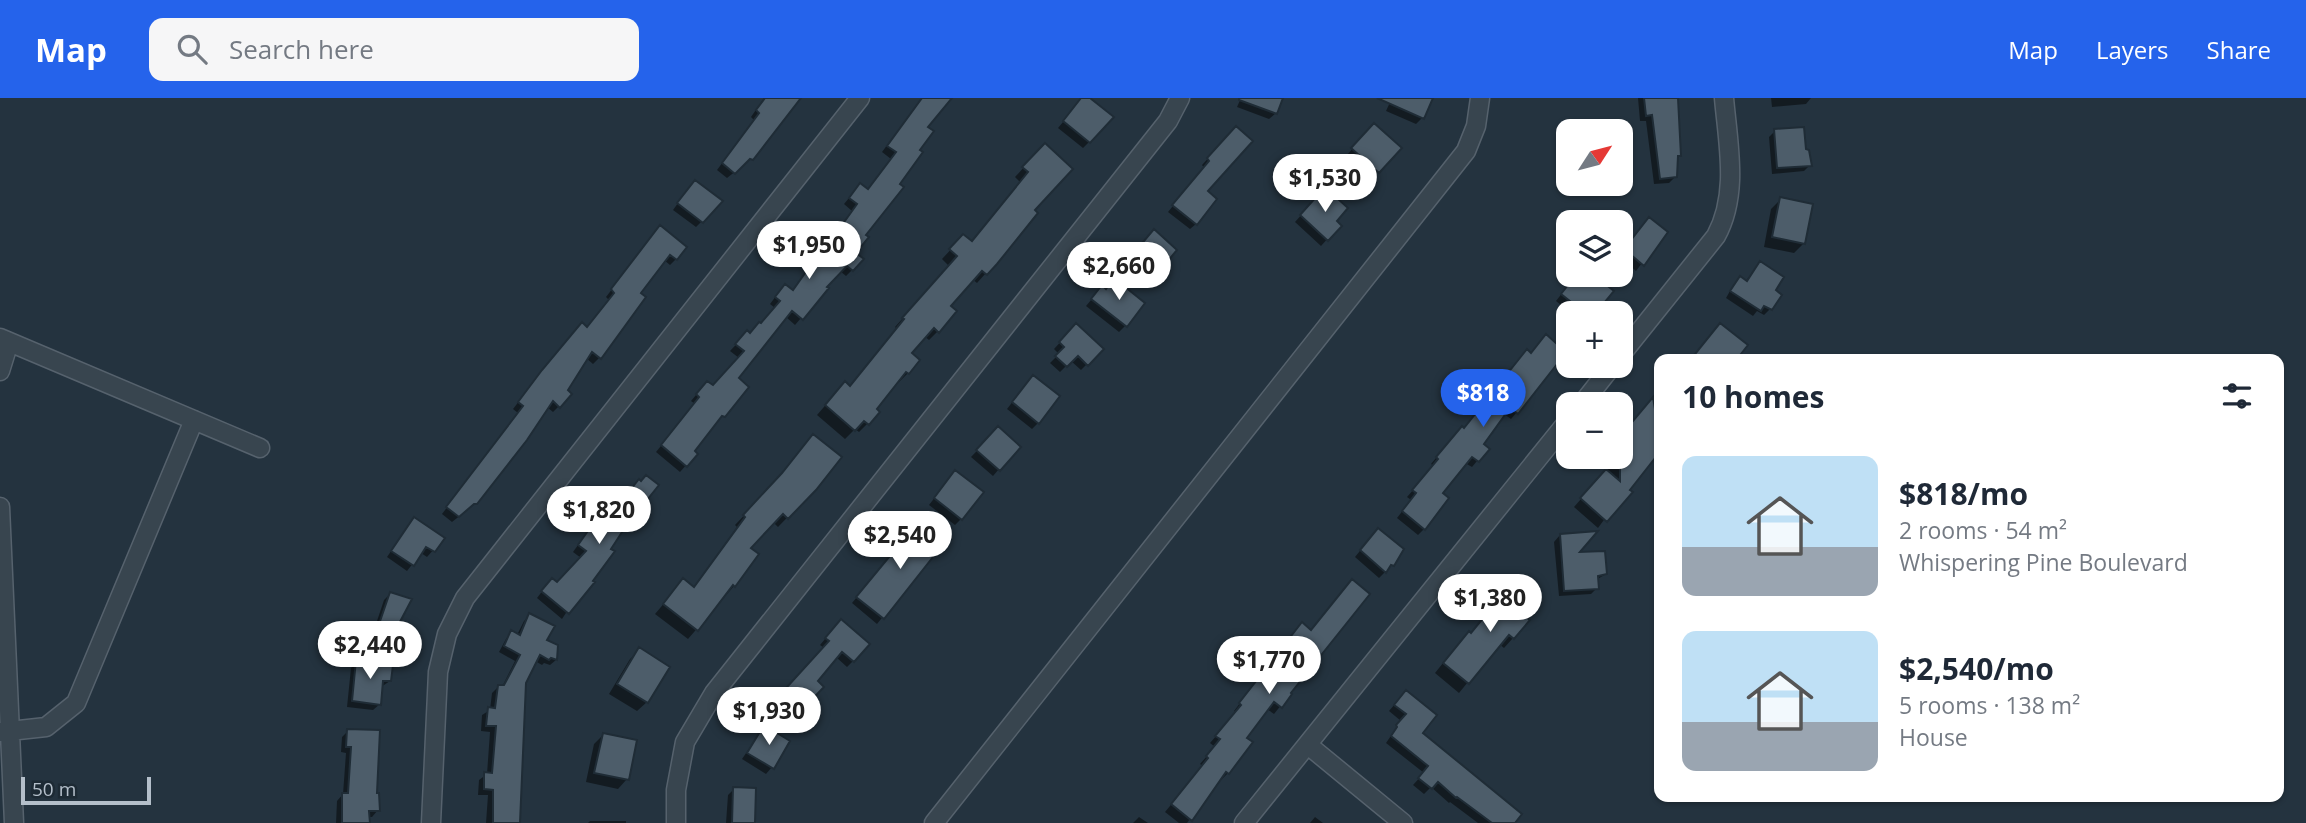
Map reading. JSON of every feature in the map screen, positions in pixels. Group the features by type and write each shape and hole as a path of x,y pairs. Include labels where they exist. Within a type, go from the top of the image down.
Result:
{"street":[{"path":"431,823 438,672 447,634 466,598 860,98"},
{"path":"676,823 676,790 685,742 714,693 1160,132 1180,98"},
{"path":"934,823 1466,151 1476,126 1480,98"},
{"path":"1633,340 1721,227 1729,199 1731,173 1724,98"},
{"path":"0,370 5,340 260,448"},
{"path":"1591,392 1603,378"},
{"path":"6,732 46,727 76,704 194,420"},
{"path":"1244,823 1556,436"},
{"path":"0,507 6,732 14,823"},
{"path":"1308,744 1403,823"}],"building":[{"path":"765,98 801,98 753,160 750,159 735,174 722,163 759,113 756,110"},
{"path":"922,98 952,98 928,127 934,131 900,184 904,187 866,235 869,237 856,253 864,259 853,271 847,266 827,287 829,288 803,320 792,311 739,378 749,387 725,417 722,416 695,451 698,454 687,467 661,445 699,397 696,394 707,381 713,385 744,351 735,344 747,330 750,333 761,323 780,301 775,297 785,284 793,290 820,252 814,247 825,233 832,239 857,204 849,198 860,183 868,189 896,152 887,146"},
{"path":"1081,98 1090,98 1114,117 1090,143 1063,121"},
{"path":"1239,98 1283,98 1277,114"},
{"path":"1377,98 1433,98 1424,119"},
{"path":"1644,98 1678,98 1681,156 1678,156 1677,177 1660,179 1652,115 1646,116"},
{"path":"1374,123 1402,148 1379,173 1351,148"},
{"path":"1236,126 1253,141 1208,191 1217,199 1197,225 1172,205 1209,161 1207,158"},
{"path":"1804,127 1806,149 1809,150 1812,166 1777,168 1774,129"},
{"path":"1045,143 1073,169 1035,210 1038,213 997,264 987,275 982,271 951,306 957,311 939,333 934,328 912,353 920,360 909,374 906,372 877,409 880,412 869,425 864,421 855,431 825,405 845,381 850,386 904,319 902,318 957,256 949,249 963,234 972,241 1028,172 1022,167"},
{"path":"695,180 723,201 703,223 677,203"},
{"path":"1325,187 1348,208 1337,221 1342,226 1328,241 1300,215"},
{"path":"1780,197 1813,204 1805,244 1772,237"},
{"path":"1649,217 1668,232 1644,266 1633,257 1633,237"},
{"path":"660,225 687,247 677,260 670,255 641,293 646,297 601,359 592,352 568,390 572,394 560,408 553,401 527,440 477,504 459,517 446,507 523,406 518,402 582,322 587,327 614,293 611,289"},
{"path":"1154,229 1177,250 1157,274 1133,254"},
{"path":"1760,261 1784,277 1776,290 1782,295 1772,310 1764,306 1761,311 1730,291 1740,276 1747,281"},
{"path":"1114,278 1145,303 1127,327 1091,299 1102,285 1106,289"},
{"path":"1567,287 1609,287 1614,291 1606,301 1570,301 1561,294"},
{"path":"1076,323 1104,349 1088,366 1078,356 1067,367 1055,356 1064,347 1059,342"},
{"path":"1720,323 1748,345 1741,354 1695,354"},
{"path":"1546,334 1556,343 1556,366 1518,414 1510,408 1484,444 1490,449 1479,462 1472,457 1443,493 1449,498 1425,530 1402,511 1416,493 1412,490 1438,459 1436,457 1462,426 1464,428 1527,349 1531,353"},
{"path":"1033,375 1060,396 1039,424 1012,402"},
{"path":"1653,397 1654,459 1630,490 1633,492 1607,522 1580,498 1606,469 1620,481 1620,469 1633,469 1633,421"},
{"path":"998,426 1021,447 1000,471 976,450"},
{"path":"813,434 842,457 788,519 783,514 751,548 759,554 698,631 663,604 683,578 694,587 745,517 743,515"},
{"path":"955,470 984,492 962,520 934,498"},
{"path":"646,475 659,485 624,529 611,549 615,551 593,581 595,582 569,614 541,591 552,578 557,582 586,551 578,545 602,511 606,514 628,487 631,489"},
{"path":"414,517 445,538 435,552 426,547 414,566 391,551"},
{"path":"920,524 944,543 884,619 856,597 894,551 892,549 902,536 907,540"},
{"path":"1378,528 1404,549 1394,566 1391,565 1386,573 1360,550"},
{"path":"1598,531 1580,552 1605,551 1607,574 1598,576 1599,589 1564,591 1560,534"},
{"path":"1352,579 1370,594 1282,708 1274,702 1247,738 1253,742 1229,774 1226,772 1192,821 1171,804 1208,758 1206,756 1220,739 1215,736 1302,622 1311,630"},
{"path":"1510,585 1536,606 1526,617 1530,620 1514,639 1509,635 1469,684 1443,663"},
{"path":"390,592 412,599 393,635 377,630"},
{"path":"529,613 555,626 547,640 558,645 557,660 549,660 540,655 526,683 520,823 493,823 493,790 484,789 484,772 492,773 496,726 486,726 488,707 495,708 498,685 504,685 520,655 504,646 511,630 520,635"},
{"path":"841,619 870,644 854,662 842,652 818,681 824,687 796,716 777,698 829,641 825,638"},
{"path":"639,647 670,667 648,703 617,684"},
{"path":"356,660 393,665 391,681 383,681 381,705 352,701"},
{"path":"1406,690 1437,715 1423,733 1522,814 1515,823 1492,823 1438,782 1432,789 1418,778 1428,766 1391,736 1406,714 1394,705"},
{"path":"764,725 790,741 774,769 747,753"},
{"path":"347,729 380,730 377,793 380,811 369,811 370,823 342,823 342,793 348,793 351,747 346,747"},
{"path":"603,733 637,740 629,780 594,773"},
{"path":"733,787 756,788 755,823 732,823"}]}
